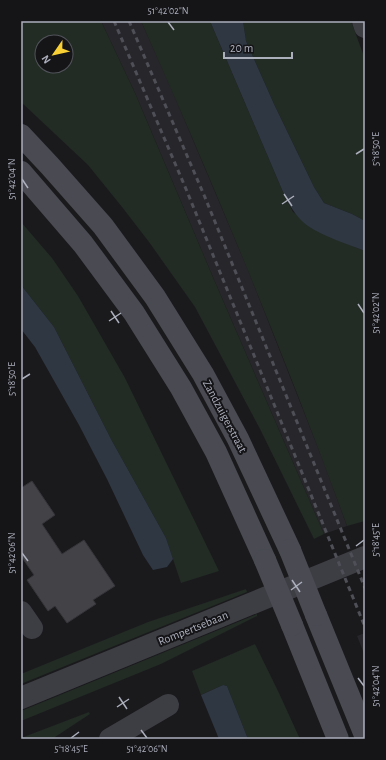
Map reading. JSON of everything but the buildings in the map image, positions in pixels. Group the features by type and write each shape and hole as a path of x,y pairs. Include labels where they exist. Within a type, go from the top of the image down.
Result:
{"main road":[{"name":"Zandzuigerstraat","path":"21,135 103,226 155,297 203,374 238,439 290,550 365,736"},
{"name":"Zandzuigerstraat","path":"21,172 83,244 134,313 181,388 216,452 265,560 338,739"}],"street":[{"path":"363,21 365,27"},
{"name":"Rompertsebaan","path":"21,698 365,558"},
{"path":"110,739 168,705"}],"shaded area":[{"path":"21,21 101,21 135,93 324,534 314,539 260,429 195,307 149,242 88,165 21,102"},
{"path":"101,21 141,21 248,270 324,463 347,526 324,534 135,93"},
{"path":"141,21 210,21 286,199 293,212 324,234 365,251 365,521 347,526 274,335 196,146"},
{"path":"210,21 243,21 246,41 274,104 314,187 324,203 365,221 365,251 335,240 314,230 301,220 293,210 286,199"},
{"path":"243,21 351,21 365,59 365,221 324,203 314,187 274,104 246,41"},
{"path":"21,222 52,258 78,296 125,378 219,571 181,583 166,538 112,441 54,327 21,285"},
{"path":"21,285 54,327 112,441 166,538 173,559 167,567 153,570 143,555 107,479 79,425 35,347 21,329"},
{"path":"246,589 247,592 21,684 21,674 148,622"},
{"path":"257,614 257,616 161,664 21,721 21,711"},
{"path":"365,633 365,656 357,636"},
{"path":"255,644 300,739 248,739 227,686 223,685 201,695 192,671"},
{"path":"223,685 227,686 248,739 219,739 201,695"},
{"path":"89,712 90,714 52,739 21,739 21,738"}],"railway":[{"path":"114,21 186,189 365,627"},
{"path":"129,21 204,195 365,588"}]}
